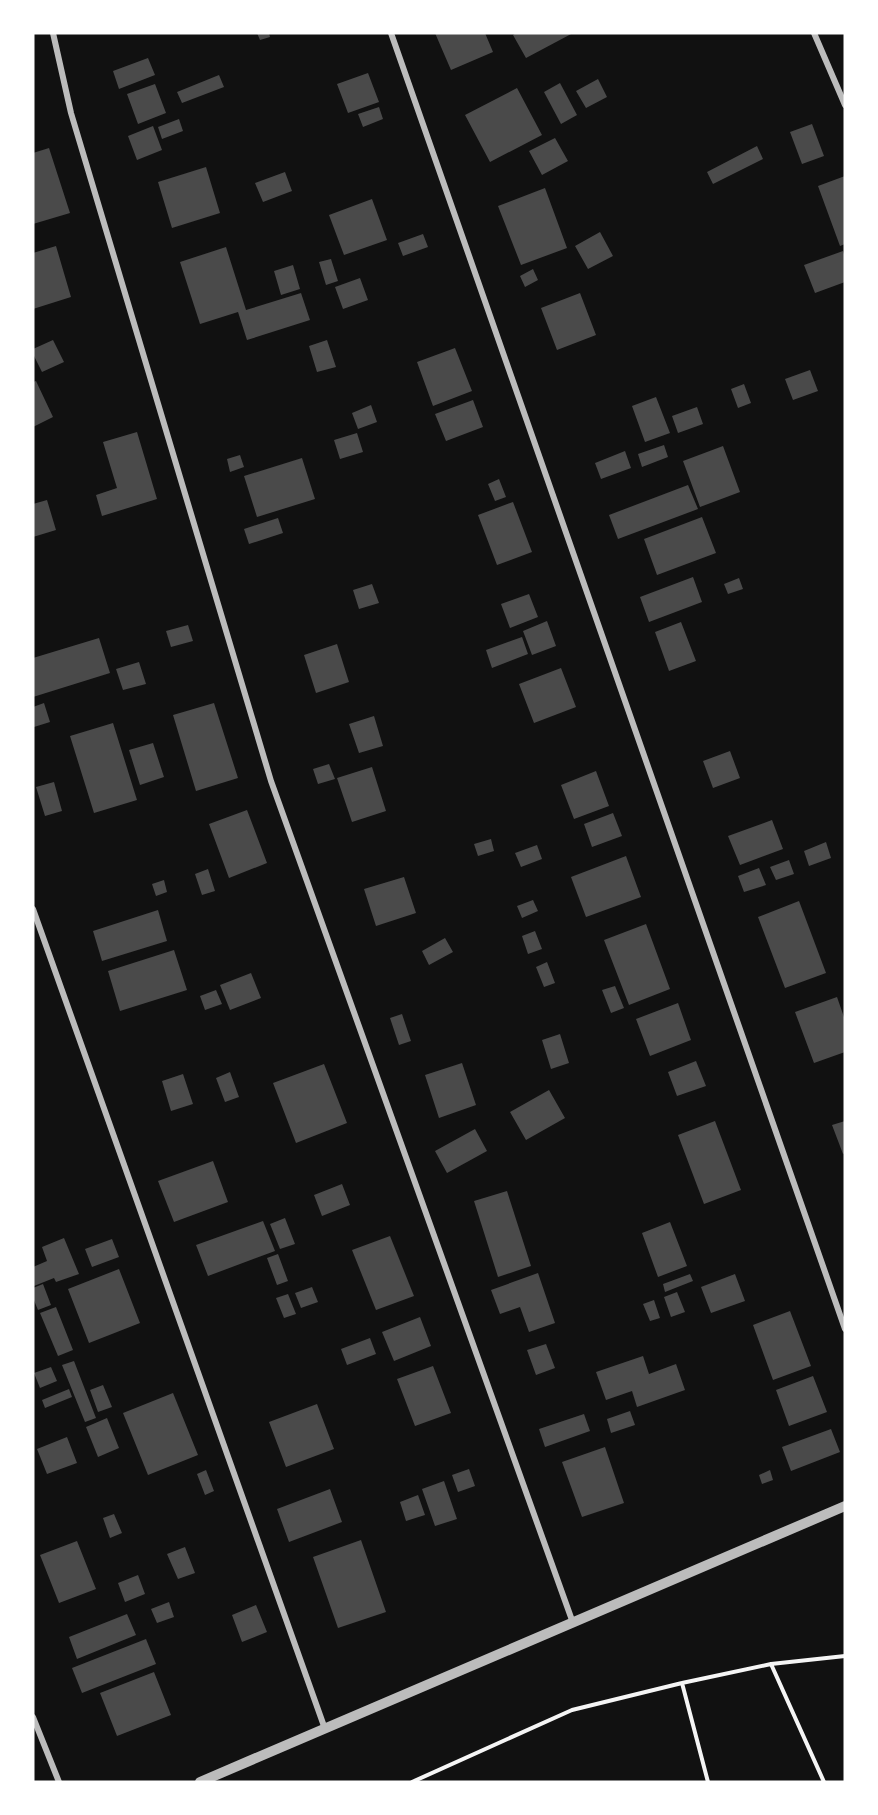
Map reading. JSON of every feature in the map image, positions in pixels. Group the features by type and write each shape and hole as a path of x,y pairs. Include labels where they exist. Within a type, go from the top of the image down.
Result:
{"street":[{"path":"53,33 71,113 272,781 573,1623"},
{"path":"391,33 845,1329"},
{"path":"814,33 845,105"},
{"path":"33,909 325,1729"},
{"path":"200,1782 845,1506"},
{"path":"33,1717 59,1782"}],"path":[{"path":"412,1782 572,1710 771,1664 845,1656"},
{"path":"771,1664 824,1782"},
{"path":"682,1683 708,1782"}],"building":[{"path":"257,33 269,33 270,37 260,40"},
{"path":"435,33 485,33 493,52 451,70"},
{"path":"516,33 573,33 526,58 513,35"},
{"path":"148,58 155,75 119,89 113,71"},
{"path":"368,73 379,102 348,113 337,84"},
{"path":"219,75 224,87 182,103 177,92"},
{"path":"598,79 607,97 586,108 576,91"},
{"path":"560,83 577,115 561,124 544,92"},
{"path":"155,84 166,113 138,124 127,94"},
{"path":"517,88 542,135 490,162 465,115"},
{"path":"379,107 383,119 363,127 358,114"},
{"path":"179,119 183,131 162,139 158,127"},
{"path":"812,124 824,156 802,164 790,132"},
{"path":"153,126 162,150 137,160 128,136"},
{"path":"555,138 568,161 542,175 529,151"},
{"path":"757,146 763,159 713,184 707,172"},
{"path":"49,148 70,213 33,224 33,153"},
{"path":"206,167 220,213 172,228 158,182"},
{"path":"285,172 292,191 263,202 255,183"},
{"path":"845,176 845,244 840,246 818,186"},
{"path":"545,188 567,248 521,265 498,206"},
{"path":"372,199 387,240 344,255 329,215"},
{"path":"600,232 613,256 588,269 575,246"},
{"path":"423,234 428,247 403,256 398,243"},
{"path":"56,246 71,297 33,309 33,253"},
{"path":"226,247 246,310 301,293 310,320 247,340 238,312 200,324 180,262"},
{"path":"843,251 845,282 815,293 804,265"},
{"path":"331,259 338,281 326,285 319,262"},
{"path":"293,265 300,289 281,295 274,271"},
{"path":"533,269 538,280 525,287 520,276"},
{"path":"360,278 368,300 343,309 335,287"},
{"path":"580,293 596,335 557,350 541,308"},
{"path":"53,340 64,362 42,372 33,354 33,349"},
{"path":"327,340 336,367 317,372 309,346"},
{"path":"455,348 472,391 433,406 417,362"},
{"path":"810,370 818,391 793,400 785,379"},
{"path":"36,381 53,417 33,427 33,382"},
{"path":"744,384 751,403 738,408 731,389"},
{"path":"656,397 670,433 645,442 632,406"},
{"path":"473,400 483,427 446,441 435,414"},
{"path":"371,405 377,422 358,429 352,413"},
{"path":"697,407 703,424 678,433 672,416"},
{"path":"137,432 157,499 102,516 96,495 117,488 103,442"},
{"path":"357,433 363,452 340,459 334,440"},
{"path":"664,445 668,457 642,467 638,454"},
{"path":"723,446 740,492 700,507 683,461"},
{"path":"625,451 631,468 601,479 595,463"},
{"path":"240,455 244,467 230,472 227,459"},
{"path":"302,458 315,499 257,517 244,476"},
{"path":"499,479 506,497 495,501 488,484"},
{"path":"688,485 698,509 618,539 609,515"},
{"path":"47,500 56,530 33,537 33,504"},
{"path":"513,502 532,552 497,565 478,515"},
{"path":"702,517 716,553 657,575 644,539"},
{"path":"278,518 283,533 249,544 244,529"},
{"path":"693,577 702,602 649,622 640,597"},
{"path":"739,578 743,589 728,594 724,584"},
{"path":"372,584 379,603 359,609 353,590"},
{"path":"529,594 538,617 510,628 501,604"},
{"path":"547,621 556,646 532,655 523,631"},
{"path":"681,622 696,661 669,671 655,632"},
{"path":"188,625 193,641 171,647 166,631"},
{"path":"522,637 528,654 492,668 486,650"},
{"path":"99,638 110,673 33,697 33,658"},
{"path":"337,644 349,682 316,693 304,655"},
{"path":"139,662 146,684 123,690 116,669"},
{"path":"561,668 576,707 534,723 519,684"},
{"path":"44,703 50,722 34,727 33,707"},
{"path":"214,703 238,778 196,791 173,715"},
{"path":"374,716 383,746 359,753 349,724"},
{"path":"113,723 137,800 94,813 70,736"},
{"path":"153,743 164,777 140,785 129,750"},
{"path":"730,751 740,778 713,788 703,761"},
{"path":"329,764 335,779 318,784 313,769"},
{"path":"372,767 386,811 352,822 337,778"},
{"path":"596,771 609,806 574,819 561,785"},
{"path":"54,782 62,811 45,816 36,787"},
{"path":"247,810 267,863 229,878 209,824"},
{"path":"613,813 622,836 592,847 584,824"},
{"path":"772,820 783,849 740,865 728,836"},
{"path":"491,839 494,851 478,856 474,844"},
{"path":"826,842 831,858 809,866 804,851"},
{"path":"537,845 542,859 521,867 515,853"},
{"path":"626,856 641,897 586,917 571,877"},
{"path":"789,860 794,874 776,880 770,867"},
{"path":"759,868 766,885 744,892 738,876"},
{"path":"208,869 215,891 202,895 195,874"},
{"path":"404,877 416,913 376,926 364,889"},
{"path":"164,880 167,892 156,896 152,884"},
{"path":"533,900 538,911 522,918 517,906"},
{"path":"799,901 826,973 785,988 758,917"},
{"path":"158,910 167,941 102,961 93,931"},
{"path":"646,924 670,989 629,1005 604,940"},
{"path":"535,931 542,949 528,954 522,936"},
{"path":"445,938 453,952 429,965 422,951"},
{"path":"174,950 187,990 120,1011 108,971"},
{"path":"547,962 555,983 544,987 536,967"},
{"path":"251,973 261,998 230,1010 220,985"},
{"path":"615,986 624,1008 611,1013 602,990"},
{"path":"216,990 222,1004 205,1010 200,996"},
{"path":"837,997 845,1020 845,1052 814,1063 795,1012"},
{"path":"678,1003 691,1040 650,1056 636,1019"},
{"path":"402,1014 411,1041 399,1045 390,1018"},
{"path":"560,1034 569,1063 551,1069 542,1040"},
{"path":"696,1061 706,1086 677,1096 668,1072"},
{"path":"462,1063 476,1105 439,1118 425,1075"},
{"path":"324,1064 347,1123 296,1143 273,1083"},
{"path":"230,1072 239,1097 225,1102 216,1078"},
{"path":"183,1074 193,1104 171,1111 162,1081"},
{"path":"549,1090 565,1118 526,1140 510,1112"},
{"path":"715,1121 741,1190 704,1204 678,1135"},
{"path":"845,1121 845,1153 843,1154 832,1125"},
{"path":"475,1129 487,1151 447,1173 435,1151"},
{"path":"213,1161 228,1202 174,1222 158,1181"},
{"path":"342,1184 350,1205 322,1216 314,1195"},
{"path":"507,1191 531,1266 498,1277 474,1201"},
{"path":"285,1218 295,1244 280,1249 270,1224"},
{"path":"263,1221 275,1251 208,1276 196,1245"},
{"path":"670,1222 687,1266 658,1277 642,1233"},
{"path":"390,1236 414,1296 376,1310 352,1250"},
{"path":"64,1238 79,1274 56,1282 54,1278 34,1286 33,1267 47,1261 42,1247"},
{"path":"112,1239 119,1257 92,1267 85,1249"},
{"path":"278,1254 288,1281 277,1285 267,1258"},
{"path":"119,1269 140,1323 89,1343 68,1289"},
{"path":"538,1273 555,1323 529,1332 520,1307 500,1314 491,1290"},
{"path":"690,1274 693,1281 665,1292 663,1284"},
{"path":"735,1274 745,1301 711,1313 701,1287"},
{"path":"43,1284 51,1305 38,1310 33,1298 33,1288"},
{"path":"312,1287 318,1302 301,1308 295,1293"},
{"path":"677,1292 685,1312 671,1317 664,1297"},
{"path":"288,1294 296,1314 284,1318 276,1298"},
{"path":"654,1300 660,1318 650,1321 643,1304"},
{"path":"56,1307 73,1350 58,1356 40,1313"},
{"path":"790,1311 811,1366 773,1380 753,1325"},
{"path":"420,1317 431,1346 394,1361 382,1332"},
{"path":"370,1338 376,1354 347,1365 341,1349"},
{"path":"546,1344 555,1368 536,1375 527,1350"},
{"path":"643,1356 649,1374 676,1364 685,1390 637,1407 632,1391 606,1400 596,1372"},
{"path":"74,1361 96,1418 85,1422 62,1365"},
{"path":"433,1366 451,1413 415,1426 397,1379"},
{"path":"51,1367 57,1381 40,1388 34,1373"},
{"path":"813,1376 827,1412 789,1426 776,1390"},
{"path":"103,1385 112,1407 98,1412 90,1390"},
{"path":"69,1389 72,1397 45,1408 42,1400"},
{"path":"173,1393 198,1455 148,1475 123,1413"},
{"path":"317,1404 334,1449 286,1467 269,1422"},
{"path":"630,1411 635,1425 611,1433 607,1419"},
{"path":"584,1414 590,1431 545,1447 539,1429"},
{"path":"107,1418 119,1448 98,1457 86,1427"},
{"path":"831,1429 840,1452 791,1471 782,1447"},
{"path":"67,1437 77,1463 47,1474 37,1449"},
{"path":"605,1447 624,1503 582,1517 562,1462"},
{"path":"469,1469 475,1486 458,1492 452,1475"},
{"path":"206,1470 214,1491 205,1495 197,1474"},
{"path":"770,1470 773,1480 762,1484 759,1475"},
{"path":"444,1481 457,1519 435,1526 422,1489"},
{"path":"330,1489 342,1522 289,1542 277,1509"},
{"path":"418,1495 425,1515 406,1521 400,1502"},
{"path":"114,1514 122,1533 110,1538 103,1518"},
{"path":"361,1540 386,1612 338,1628 313,1557"},
{"path":"77,1541 96,1589 59,1603 40,1555"},
{"path":"185,1547 195,1573 178,1579 167,1554"},
{"path":"138,1575 145,1594 125,1602 118,1583"},
{"path":"169,1602 174,1617 157,1623 151,1609"},
{"path":"256,1605 267,1632 242,1642 232,1615"},
{"path":"127,1614 136,1635 77,1659 69,1637"},
{"path":"146,1639 156,1664 82,1693 72,1668"},
{"path":"154,1672 171,1715 117,1736 100,1693"}]}
